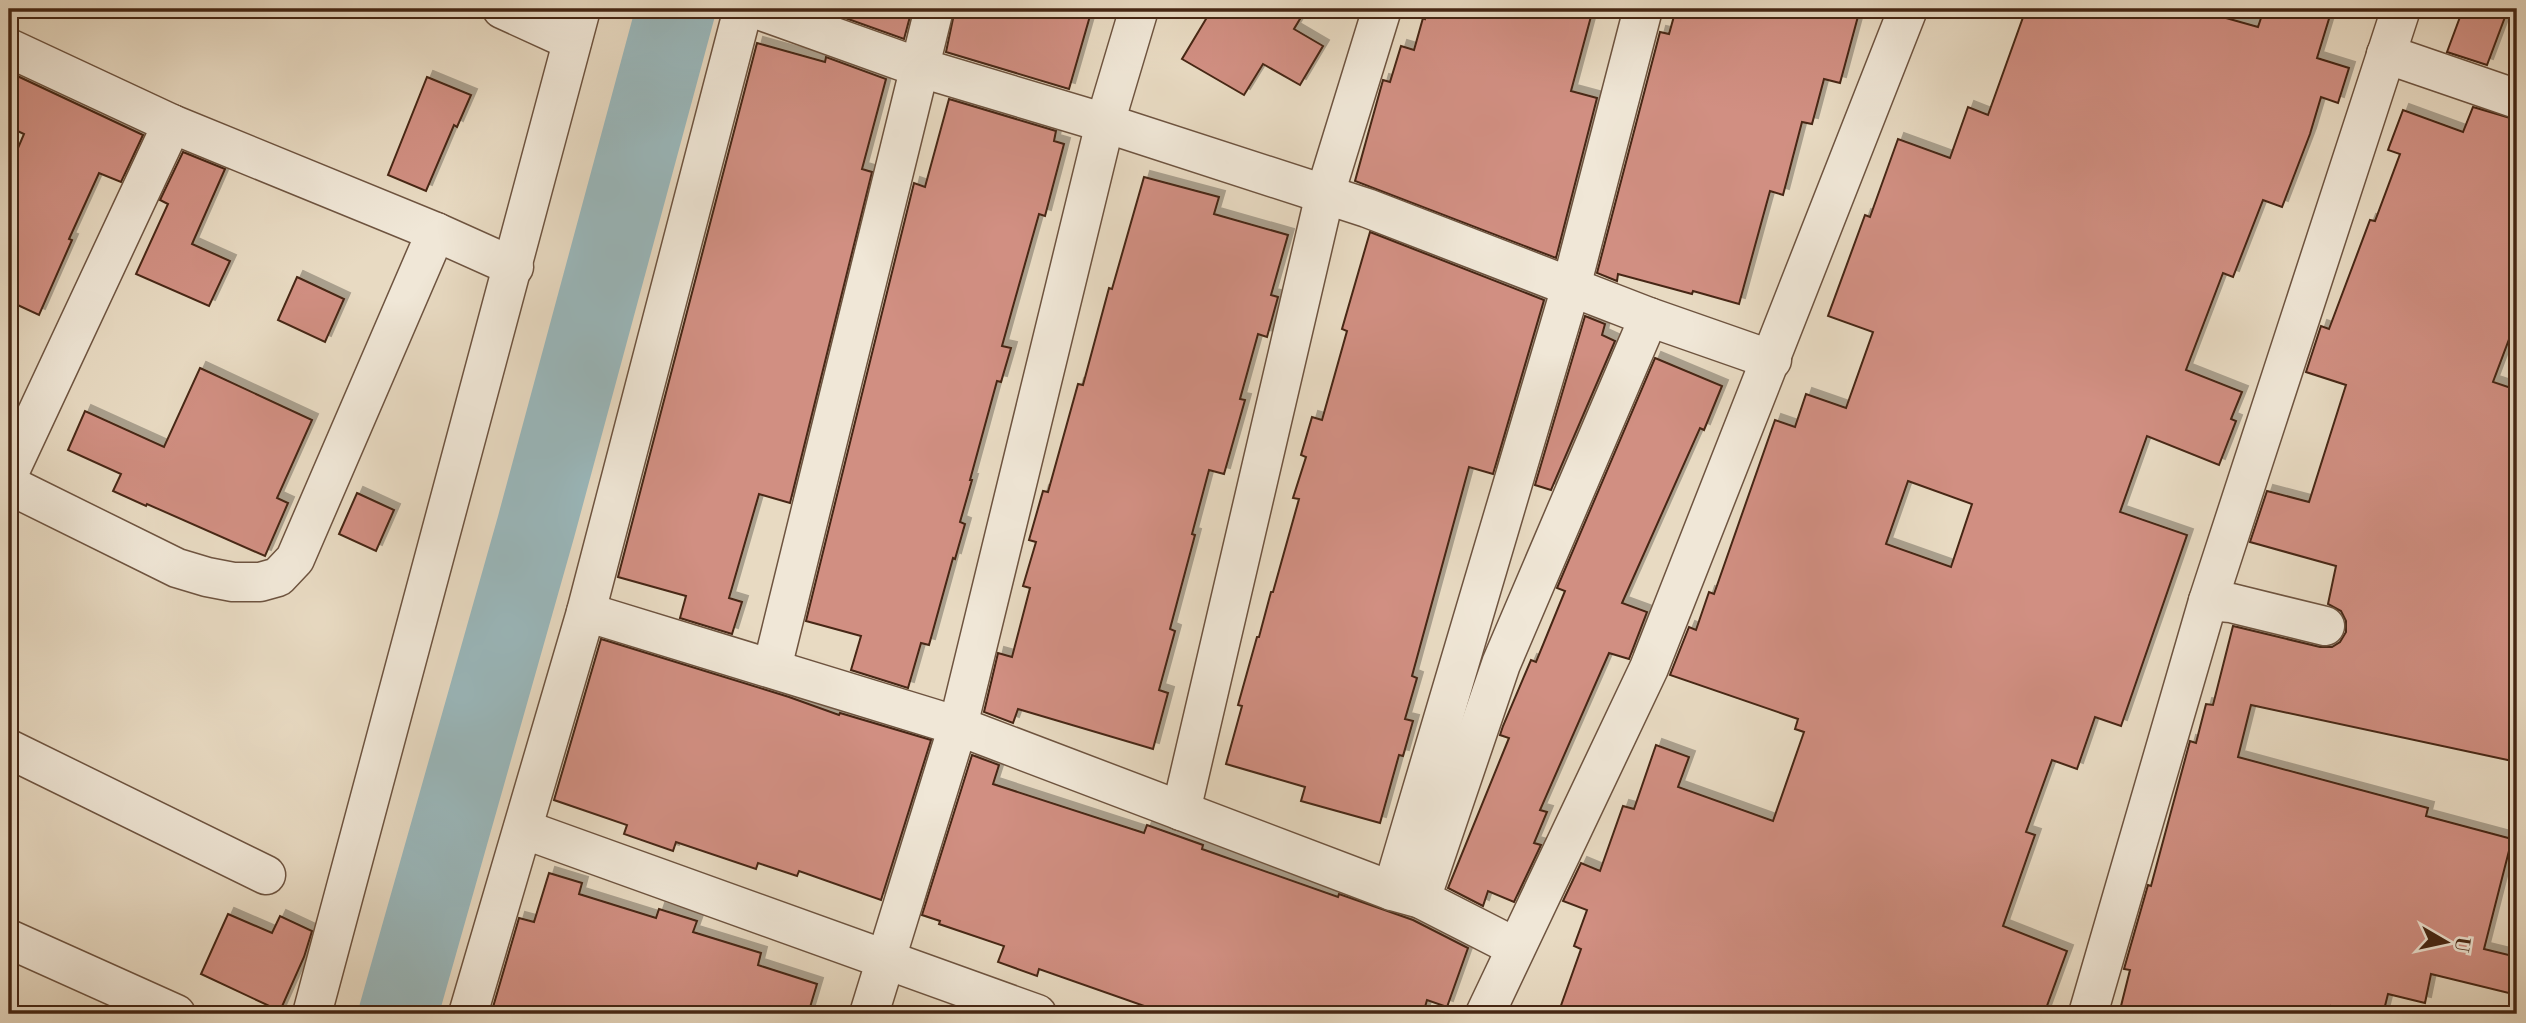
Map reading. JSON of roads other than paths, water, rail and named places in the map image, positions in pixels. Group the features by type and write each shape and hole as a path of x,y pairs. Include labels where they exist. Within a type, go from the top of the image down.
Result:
{"street":[{"path":"312,1014 577,25 502,9"},
{"path":"468,1014 586,612 743,9"},
{"path":"756,9 918,67 1105,123 1367,208 1649,317 1772,360"},
{"path":"772,668 934,9"},
{"path":"869,1014 958,726 1105,123 1139,9"},
{"path":"1181,811 1325,194 1382,9"},
{"path":"1407,895 1643,9"},
{"path":"1485,1014 1649,668 1909,9"},
{"path":"2088,1014 2208,601 2401,9"},
{"path":"9,48 172,124 436,232 514,267"},
{"path":"2386,54 2517,99"},
{"path":"9,473 172,124"},
{"path":"9,485 177,568 233,582 260,582 278,577 295,559 436,232"},
{"path":"1407,895 1501,664 1649,317"},
{"path":"2208,601 2231,603 2325,626"},
{"path":"586,612 958,726 1407,895 1515,947"},
{"path":"9,749 266,875"},
{"path":"523,829 1037,1014"},
{"path":"9,939 176,1014"}],"waterway":[{"path":"398,1014 536,527 676,9"}]}
